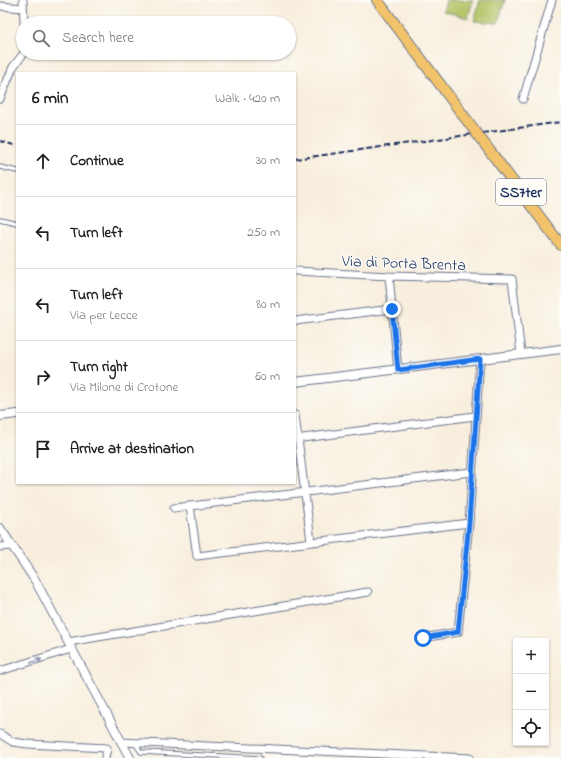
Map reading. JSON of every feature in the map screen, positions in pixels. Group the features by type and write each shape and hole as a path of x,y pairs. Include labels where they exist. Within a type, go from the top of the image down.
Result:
{"main road":[{"name":"SS7ter","path":"377,0 561,245"}],"street":[{"path":"23,0 24,16"},
{"path":"523,99 552,0"},
{"path":"0,6 23,8"},
{"path":"0,98 13,67 18,60"},
{"name":"Via di Porta Brenta","path":"296,271 389,276 512,279 521,354"},
{"path":"389,276 398,370"},
{"path":"296,321 392,309"},
{"path":"296,382 561,349"},
{"path":"423,638 458,632 469,523 471,472 480,359"},
{"path":"0,416 16,414"},
{"path":"311,541 296,439 475,416"},
{"path":"174,508 471,472"},
{"path":"190,506 197,556 469,523"},
{"path":"0,528 35,580 130,758"},
{"path":"0,547 11,546"},
{"path":"0,671 70,646 368,592"},
{"path":"0,734 13,742 28,744 107,748 105,758"},
{"path":"121,742 470,758"}],"lane":[{"path":"0,167 16,171"},
{"path":"0,219 16,223"},
{"path":"135,743 141,752 260,758"}],"green space":[{"path":"446,0 473,0 468,18 443,11"},
{"path":"480,0 505,0 498,23 474,21"}],"railway":[{"path":"296,159 561,122"},
{"path":"0,141 16,146"}],"route":[{"path":"392,309 398,370 480,359 471,472 469,523 458,632 423,638"}]}
